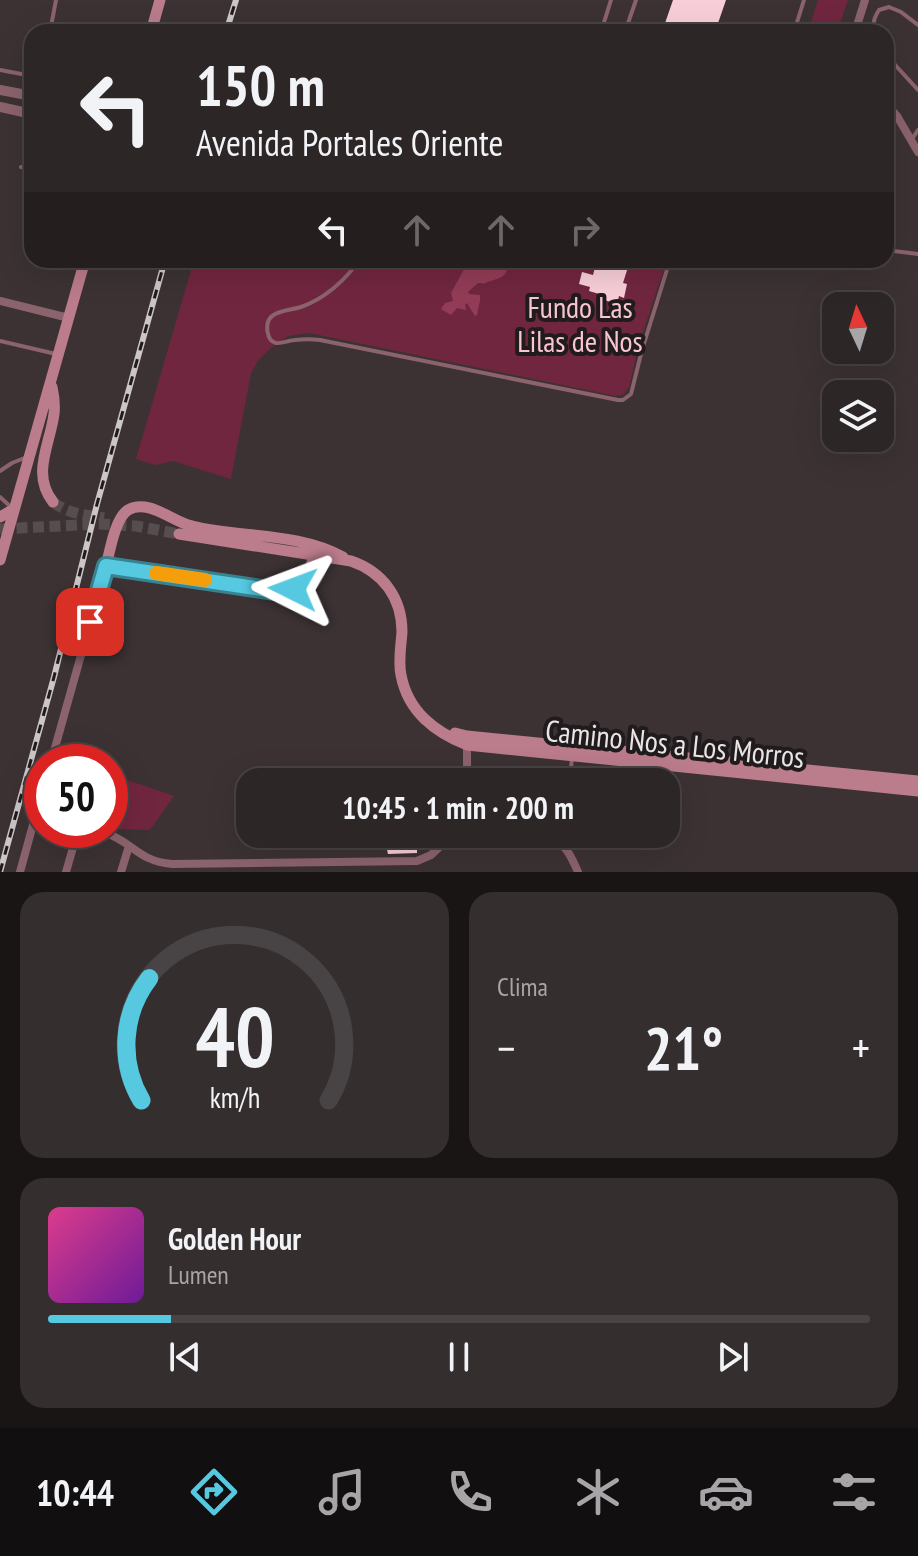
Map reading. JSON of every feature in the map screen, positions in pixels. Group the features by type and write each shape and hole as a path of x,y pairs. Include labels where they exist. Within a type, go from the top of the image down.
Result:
{"main road":[{"path":"153,24 160,0"},
{"path":"0,560 83,268"},
{"path":"51,380 54,411 41,473 43,486 53,502"},
{"path":"314,556 303,583 280,591 106,566 121,516 131,508 141,506 183,524 307,544 330,550 351,561"},
{"path":"0,517 14,509"},
{"name":"Camino Nos a Los Morros","path":"179,534 351,561 376,574 393,593 399,608 399,664 403,683 415,709 432,725 467,740 572,756 811,776 918,781"},
{"name":"Camino Nos a Los Morros","path":"467,740 811,776 918,791"}],"street":[{"path":"858,24 865,0"},
{"path":"0,90 24,93"},
{"path":"0,107 24,112"},
{"path":"894,113 918,152"},
{"path":"0,301 69,318"},
{"path":"56,744 106,566"},
{"path":"467,740 467,768"},
{"path":"121,872 129,846 149,859 181,868 412,861 428,858 438,848"},
{"path":"20,872 27,848"},
{"path":"66,872 73,848"},
{"path":"565,848 578,872"},
{"path":"388,862 388,872"}],"lane":[{"path":"52,24 56,0"},
{"path":"604,24 611,0"},
{"path":"628,24 636,0"},
{"path":"796,24 804,0"},
{"path":"874,24 879,10 889,7 918,25"},
{"path":"894,64 918,90"},
{"path":"0,70 24,74"},
{"path":"912,139 918,130"},
{"path":"894,251 918,254"},
{"path":"353,268 323,296 304,306 274,314 267,326 270,339 279,343 305,338 320,340 623,400 631,394 668,268"},
{"path":"0,341 59,355"},
{"path":"0,471 29,456"},
{"path":"0,497 14,509"},
{"path":"571,768 572,756"}],"green space":[{"path":"818,0 848,0 840,24 810,24"},
{"name":"Fundo Las Lilas de Nos","path":"192,268 664,268 639,344 629,387 624,394 616,396 309,333 288,336 259,359 251,373 231,479 173,461 155,465 136,459"},
{"path":"128,780 174,796 150,830 128,829"}],"shaded area":[{"path":"465,268 508,268 502,277 485,284 478,283 468,292 480,295 475,316 467,303 466,310 457,308 451,315 441,309 445,303 453,301 451,293"}],"building":[{"path":"673,0 726,0 718,24 665,24"},
{"path":"595,268 628,268 623,283 627,284 624,298 619,296 617,304 604,300 606,296 579,284 582,272 593,275"},
{"path":"387,848 417,848 417,853 388,854"}],"tunnel":[{"path":"53,502 71,512 104,518"},
{"path":"0,529 99,524 136,526 179,534"}],"railway":[{"path":"228,24 236,0"},
{"path":"0,872 163,268"}],"slow traffic":[{"path":"156,573 205,580"}],"route":[{"path":"90,622 106,566 275,591 293,589"}]}
